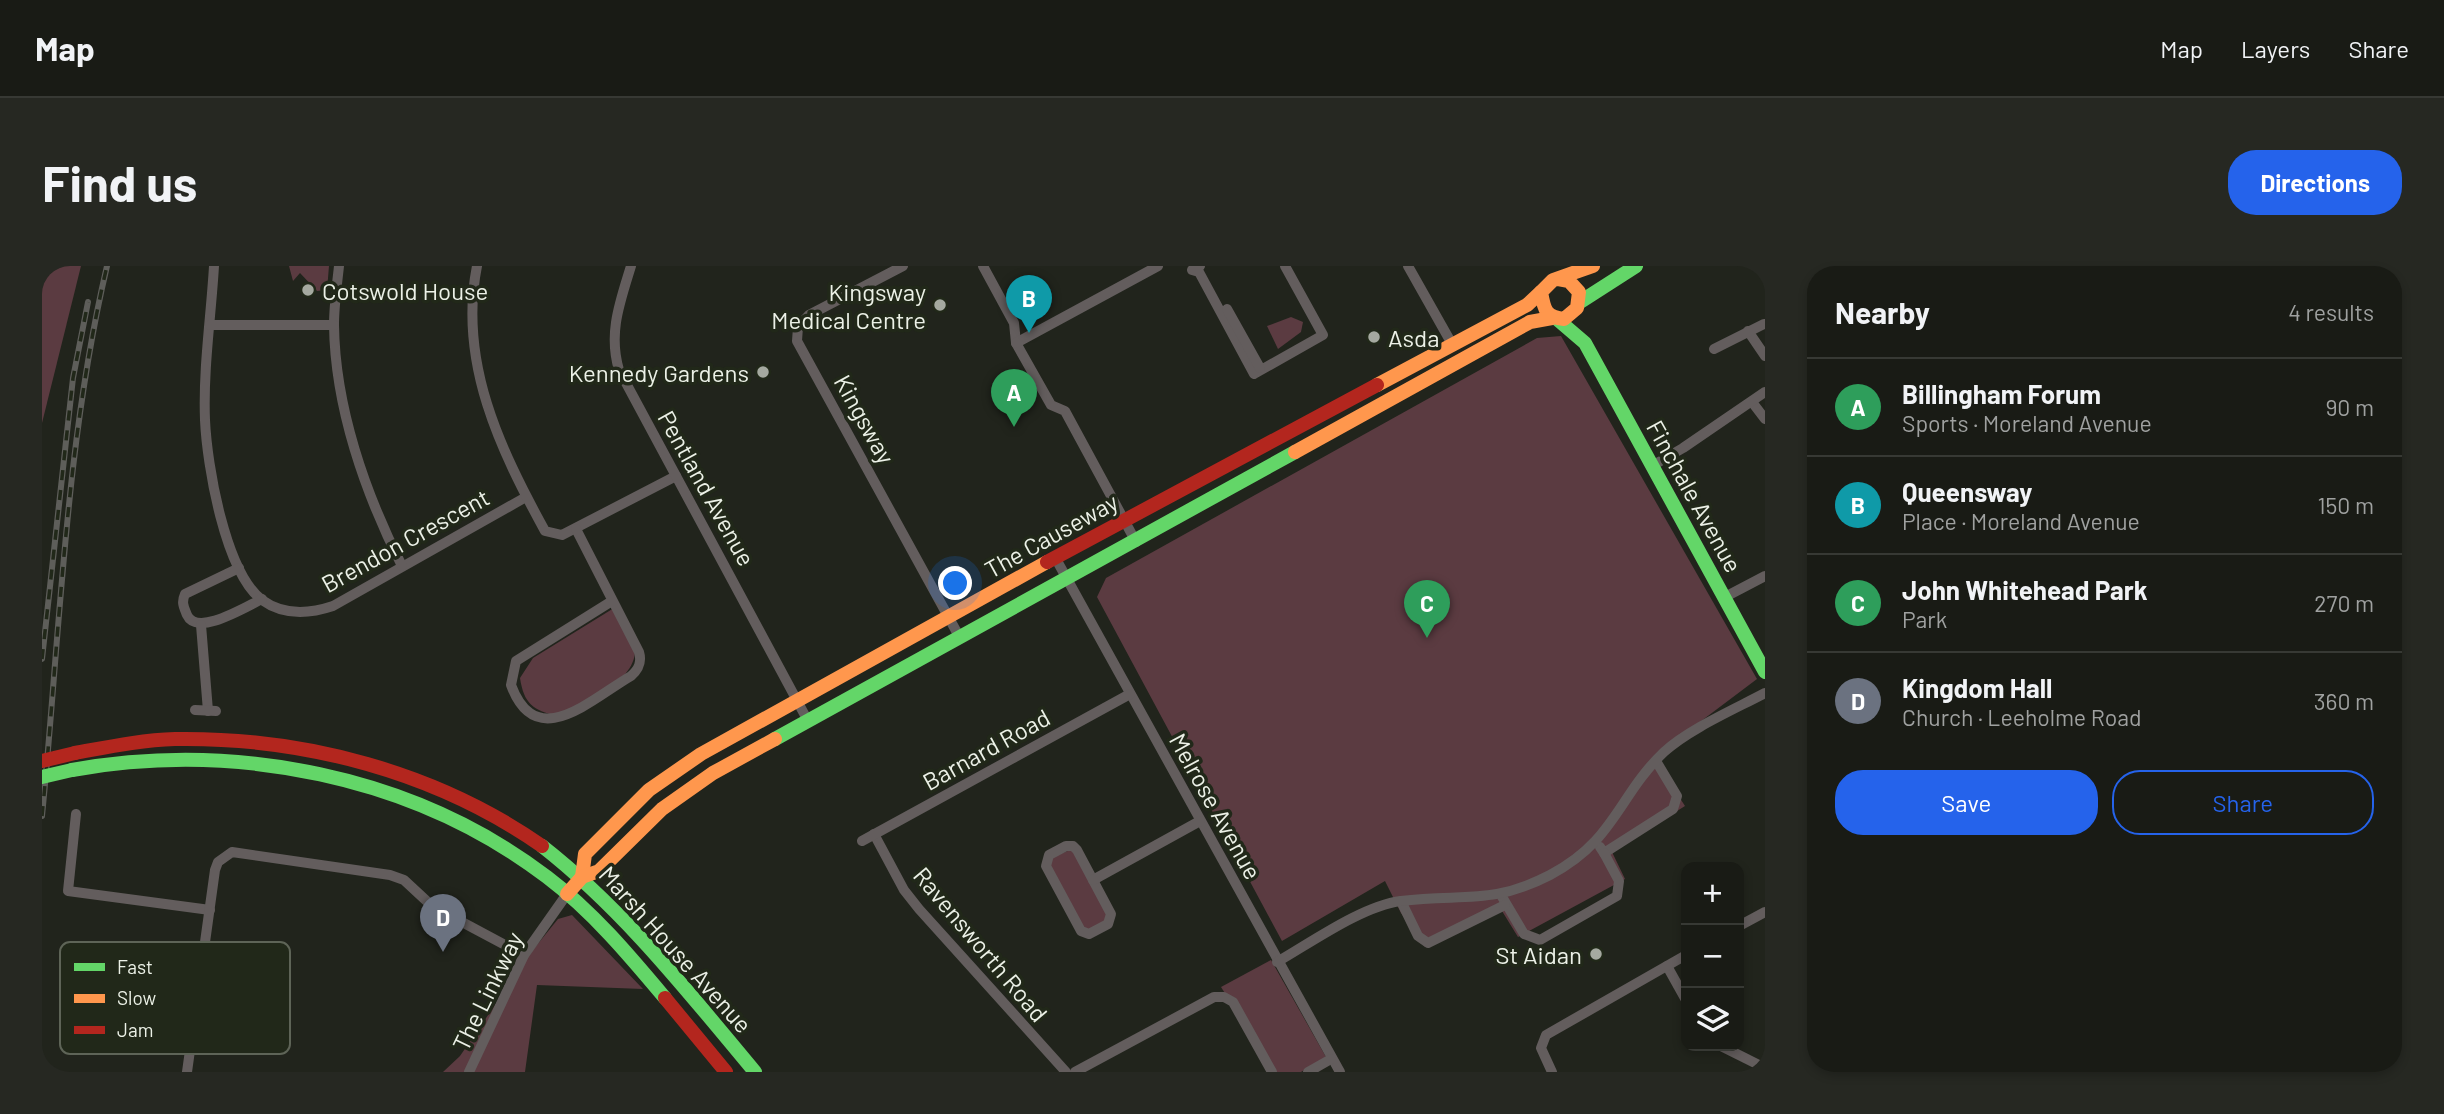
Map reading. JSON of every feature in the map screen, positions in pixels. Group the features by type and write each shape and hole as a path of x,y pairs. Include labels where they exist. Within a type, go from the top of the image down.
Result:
{"street":[{"path":"214,266 205,420 209,466 220,514 239,568 262,599 201,625 190,620 182,603 185,594 239,568"},
{"path":"339,266 334,325 339,372 356,452 402,566"},
{"path":"477,266 472,289 473,321 482,391 499,438 545,531 562,535 576,530 676,476"},
{"name":"Pentland Avenue","path":"631,266 616,314 614,353 619,370 808,721"},
{"name":"Kingsway","path":"903,266 809,315 798,327 797,341 960,638"},
{"path":"984,266 1014,323 1016,342 1051,405 1065,411 1136,541"},
{"path":"1016,342 1158,266"},
{"path":"1201,266 1256,370 1308,341 1313,327 1283,266"},
{"path":"1408,266 1452,344"},
{"name":"The Causeway","path":"582,877 585,854 649,790 701,754 1124,520 1527,306 1547,283 1592,266"},
{"name":"The Causeway","path":"567,894 582,877 599,872 636,833 682,793 1530,322 1570,316 1578,305 1636,266"},
{"path":"1558,279 1574,285 1578,305"},
{"path":"1541,292 1540,304 1554,318"},
{"name":"Finchale Avenue","path":"1578,305 1585,343 1765,672"},
{"name":"Finchale Avenue","path":"1554,318 1585,343"},
{"path":"1714,349 1764,324"},
{"path":"210,326 334,325"},
{"path":"1748,331 1765,356"},
{"path":"1651,466 1765,393"},
{"path":"1752,402 1765,419"},
{"name":"Brendon Crescent","path":"262,599 287,611 302,614 319,611 527,497"},
{"path":"576,530 639,652 641,659 636,671 561,718 544,720 532,717 516,699 510,685 516,662 612,601"},
{"name":"Melrose Avenue","path":"1056,559 1340,1072"},
{"path":"1725,597 1765,576"},
{"path":"195,710 212,711 201,625"},
{"path":"1401,901 1418,936 1428,943 1552,874 1597,842 1656,761 1679,741 1765,693"},
{"name":"Barnard Road","path":"862,841 1130,694"},
{"name":"Marsh House Avenue","path":"42,761 134,743 174,739 252,743 311,751 389,771 483,810 582,877 639,936 755,1072"},
{"path":"308,772 311,751"},
{"name":"Marsh House Avenue","path":"42,777 120,762 174,758 239,762 308,772 383,793 444,818 513,854 567,894 615,943 726,1072"},
{"path":"1604,853 1673,809 1677,803 1677,796 1656,761"},
{"path":"76,814 68,891 210,910"},
{"path":"1093,880 1200,821"},
{"name":"Ravensworth Road","path":"874,834 904,890 919,909 1066,1072"},
{"path":"1503,900 1524,934 1540,940 1617,896 1619,881 1597,842"},
{"path":"1073,846 1093,880 1112,919 1108,924 1084,934 1045,860 1057,850 1073,846"},
{"path":"205,942 218,862 232,852 239,852 390,875 404,880 432,906 524,955"},
{"name":"The Linkway","path":"469,1072 524,955 567,894"},
{"path":"1277,962 1377,907 1401,901 1503,900"},
{"path":"1741,925 1765,912"},
{"path":"1552,1072 1544,1057 1543,1040 1552,1030 1681,958"},
{"path":"1667,966 1681,991"},
{"path":"1075,1072 1214,996 1233,1002 1272,1072"},
{"path":"1731,1051 1765,1068"},
{"path":"187,1072 190,1054"},
{"path":"1308,1072 1331,1059"}],"shaded area":[{"path":"42,266 81,266 42,423"},
{"path":"289,266 329,266 327,290 317,291 300,273 293,281"},
{"path":"1291,317 1303,322 1301,332 1278,349 1267,326"},
{"path":"1561,336 1757,679 1656,755 1656,761 1685,806 1612,852 1625,879 1518,937 1502,911 1425,947 1401,913 1385,881 1282,941 1097,597 1106,578 1537,338"},
{"path":"614,608 634,642 634,660 628,671 607,689 557,716 531,704 524,694 520,678 533,658"},
{"path":"1075,848 1112,919 1084,934 1045,860"},
{"path":"572,915 643,989 537,985 525,1072 443,1072 460,1056 532,951 558,919"},
{"path":"1271,960 1326,1057 1301,1072 1275,1072 1221,987"}],"railway":[{"path":"42,816 73,470 93,333 107,266"},
{"path":"42,659 73,378 88,302"}],"traffic: fast":[{"path":"1580,302 1636,266"},
{"path":"1557,319 1585,343 1765,672"},
{"path":"775,739 1295,452"},
{"path":"72,770 134,762 196,760 259,764 320,774 381,791 439,813 495,842 564,890 624,950 665,998"},
{"path":"42,777 72,770"},
{"path":"542,846 601,897 628,925 755,1072"}],"traffic: slow":[{"path":"1558,279 1569,281 1579,292 1577,308 1564,319 1546,311 1541,292 1553,280 1593,266"},
{"path":"1377,385 1527,305 1541,292"},
{"path":"1295,452 1530,322 1552,318"},
{"path":"582,877 585,854 649,790 701,754 1047,562"},
{"path":"567,894 582,877 599,871 662,809 713,773 775,739"}],"traffic: jam":[{"path":"1047,562 1377,385"},
{"path":"75,753 137,742 175,739 272,744 320,752 413,779 458,798 501,820 542,846"},
{"path":"42,761 75,753"},
{"path":"665,998 726,1072"}],"place":[{"name":"Cotswold House","path":"308,290"},
{"name":"Kingsway Medical Centre","path":"940,305"},
{"name":"Queensway","path":"1029,333"},
{"name":"Asda","path":"1374,337"},
{"name":"Kennedy Gardens","path":"763,372"},
{"name":"Billingham Forum","path":"1014,427"},
{"name":"John Whitehead Park","path":"1427,638"},
{"name":"Kingdom Hall","path":"443,952"},
{"name":"St Aidan","path":"1596,954"}]}
